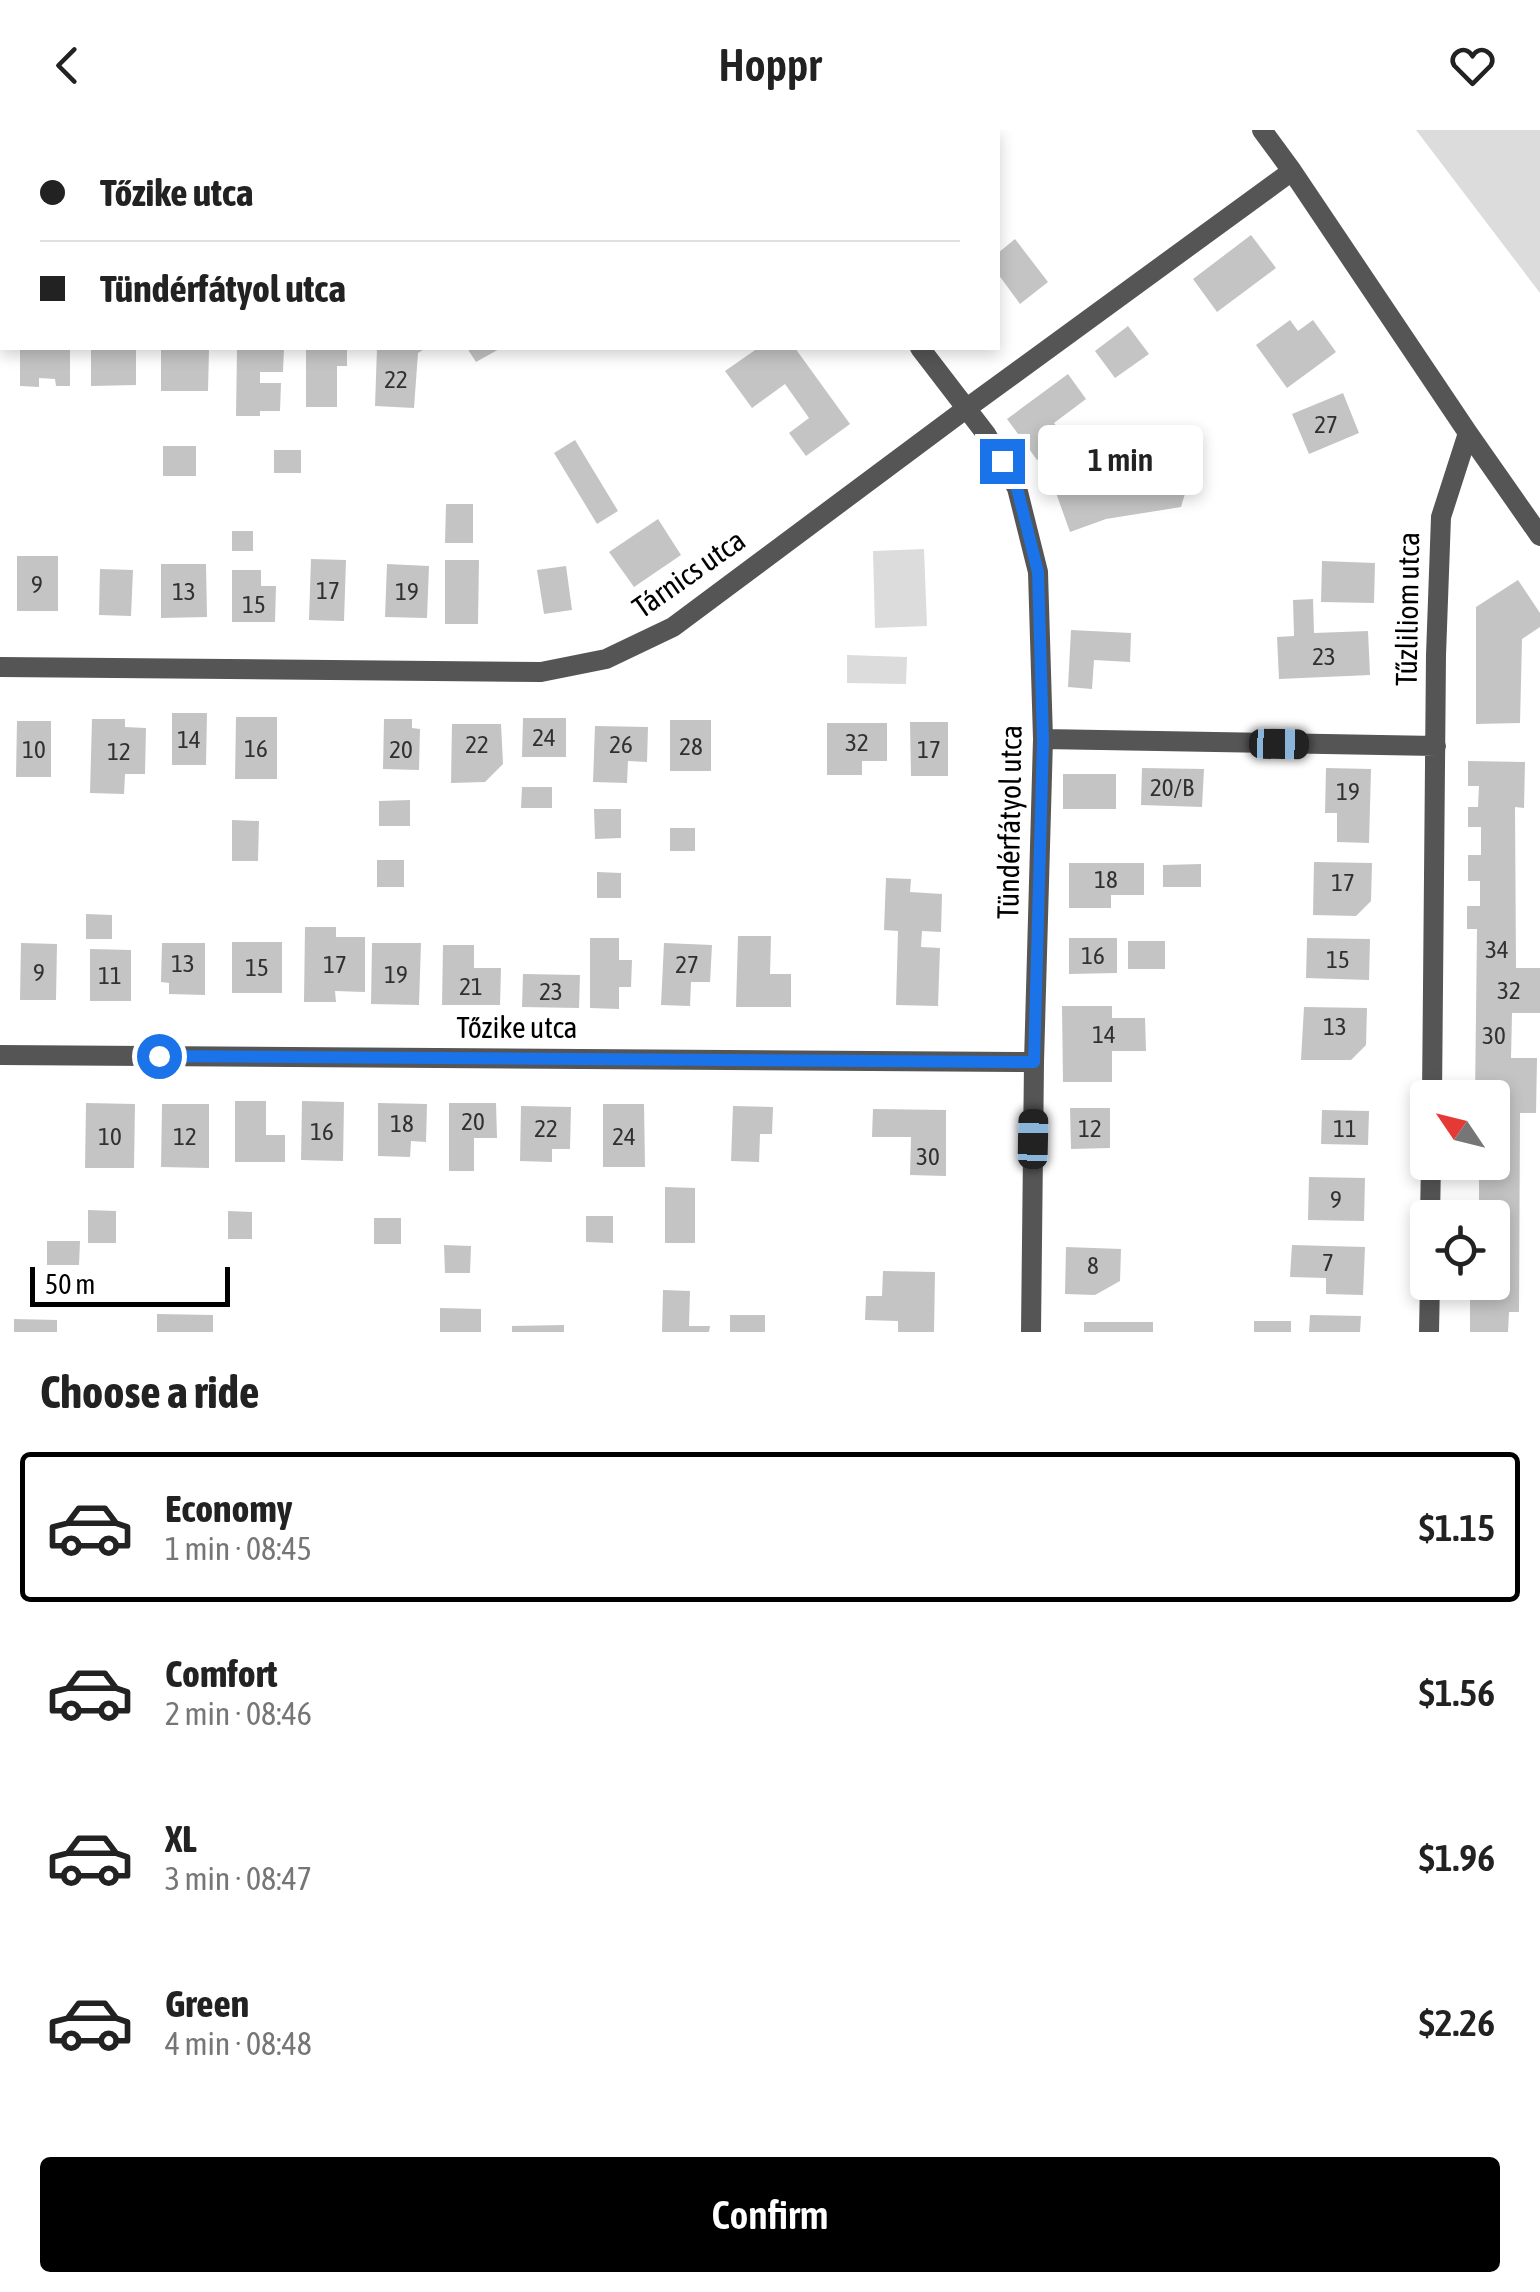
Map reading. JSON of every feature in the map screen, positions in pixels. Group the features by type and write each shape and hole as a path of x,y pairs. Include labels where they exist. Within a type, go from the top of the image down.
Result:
{"street":[{"path":"1262,130 1540,536"},
{"name":"Tárnics utca","path":"0,667 541,672 606,659 673,627 1292,171"},
{"name":"Tündérfátyol utca","path":"922,350 986,434 1017,488 1038,572 1043,740 1031,1332"},
{"name":"Tűzliliom utca","path":"1432,1080 1440,517 1468,433"},
{"path":"1043,740 1436,746"},
{"name":"Tőzike utca","path":"0,1055 1034,1062"},
{"path":"1429,1332 1430,1300"}],"shaded area":[{"path":"1416,130 1540,130 1540,293"},
{"path":"924,549 927,626 875,628 873,551"},
{"path":"847,655 907,657 906,684 847,683"}],"building":[{"path":"1251,235 1276,268 1217,312 1193,279"},
{"path":"1015,239 1048,282 1020,304 1000,277 1000,251"},
{"path":"1290,320 1298,331 1313,320 1336,352 1287,388 1256,345"},
{"path":"1128,326 1149,354 1115,378 1095,351"},
{"path":"20,350 70,350 70,386 56,386 55,379 39,378 39,387 20,386"},
{"path":"91,350 136,350 136,385 91,386"},
{"path":"161,350 209,350 208,391 161,391"},
{"path":"237,350 284,350 283,372 260,372 260,383 281,383 280,411 236,416"},
{"path":"306,350 347,350 347,366 337,366 337,407 306,407"},
{"path":"377,350 423,350 418,353 414,408 375,406"},
{"path":"468,350 497,350 476,362"},
{"path":"755,350 796,350 850,424 806,456 789,433 809,418 785,384 752,408 725,371"},
{"path":"1068,374 1086,399 1054,423 1066,439 1037,460 1007,419"},
{"path":"1343,393 1359,433 1309,454 1292,414"},
{"path":"575,440 618,511 597,524 554,453"},
{"path":"163,446 196,446 196,476 163,476"},
{"path":"274,450 301,450 301,473 274,473"},
{"path":"1174,454 1187,487 1181,507 1106,519 1070,532 1050,476 1086,463 1094,486 1149,476 1150,462"},
{"path":"446,504 473,504 473,543 445,543"},
{"path":"658,519 681,555 634,587 609,552"},
{"path":"232,531 253,531 253,551 232,551"},
{"path":"17,556 58,556 58,611 17,611"},
{"path":"311,559 346,560 344,621 309,620"},
{"path":"445,560 479,560 478,624 445,624"},
{"path":"1322,561 1375,563 1374,603 1321,602"},
{"path":"161,564 206,564 207,617 161,618"},
{"path":"387,564 429,566 427,618 385,617"},
{"path":"566,566 572,610 544,614 537,570"},
{"path":"100,569 133,570 131,616 99,615"},
{"path":"232,570 261,570 261,586 276,586 275,622 232,622"},
{"path":"1518,580 1540,613 1540,627 1522,639 1520,723 1476,724 1476,607"},
{"path":"1313,599 1314,633 1368,631 1370,675 1279,679 1277,637 1294,636 1293,600"},
{"path":"1071,630 1131,633 1130,662 1094,660 1092,689 1068,687"},
{"path":"172,713 207,713 206,765 172,765"},
{"path":"236,717 277,717 277,779 235,779"},
{"path":"523,718 566,718 566,757 522,757"},
{"path":"92,719 125,719 125,727 146,728 145,774 125,774 124,794 90,793"},
{"path":"384,719 412,719 412,728 420,729 419,770 383,769"},
{"path":"670,720 711,720 711,771 670,771"},
{"path":"17,721 51,721 51,777 16,777"},
{"path":"910,722 948,722 948,776 911,776"},
{"path":"827,723 887,723 887,761 862,761 862,775 827,775"},
{"path":"452,724 501,724 503,764 485,782 451,783"},
{"path":"595,726 648,727 647,762 628,761 627,783 593,782"},
{"path":"1468,761 1525,762 1524,808 1515,807 1516,968 1540,968 1540,1013 1512,1013 1511,1058 1537,1058 1536,1113 1520,1113 1519,1312 1509,1312 1508,1332 1470,1332 1470,1300 1510,1300 1510,1200 1479,1200 1479,1180 1510,1180 1510,1080 1475,1080 1477,929 1467,929 1467,906 1480,906 1480,881 1468,881 1468,855 1481,855 1481,827 1468,827 1468,807 1478,807 1479,786 1468,786"},
{"path":"1142,768 1204,769 1202,807 1141,805"},
{"path":"1326,768 1371,769 1369,843 1337,842 1337,813 1325,813"},
{"path":"1063,774 1116,774 1116,809 1063,809"},
{"path":"522,787 552,787 552,808 521,808"},
{"path":"410,800 410,826 379,826 379,801"},
{"path":"594,809 621,809 621,838 595,839"},
{"path":"232,820 259,821 258,861 232,861"},
{"path":"670,828 695,828 695,851 670,851"},
{"path":"377,860 404,860 404,887 377,887"},
{"path":"1314,862 1372,863 1371,901 1356,916 1313,915"},
{"path":"1069,863 1144,863 1144,895 1111,895 1111,908 1069,908"},
{"path":"1201,864 1201,887 1163,887 1163,865"},
{"path":"597,872 621,873 621,898 597,898"},
{"path":"886,878 911,879 910,892 942,894 941,932 922,931 921,947 940,948 938,1006 896,1005 898,931 884,930"},
{"path":"86,914 112,915 112,939 86,939"},
{"path":"305,927 336,927 336,937 365,937 365,992 335,991 336,1002 304,1002"},
{"path":"738,936 771,936 770,974 791,974 791,1007 736,1007"},
{"path":"590,938 619,938 619,960 632,960 631,987 619,987 619,1009 590,1008"},
{"path":"1069,938 1117,938 1117,973 1069,974"},
{"path":"1307,938 1370,939 1369,980 1306,978"},
{"path":"1128,941 1165,941 1165,969 1128,969"},
{"path":"232,942 282,942 282,993 232,993"},
{"path":"21,943 57,944 56,1000 20,1000"},
{"path":"162,943 205,943 205,995 169,994 169,983 161,982"},
{"path":"372,943 421,943 419,1005 371,1004"},
{"path":"664,943 712,945 710,982 691,982 690,1006 661,1005"},
{"path":"443,945 474,945 474,968 501,968 500,1005 442,1005"},
{"path":"90,949 131,950 131,1001 90,1001"},
{"path":"523,974 580,975 579,1008 522,1007"},
{"path":"1062,1006 1112,1006 1112,1018 1145,1018 1146,1051 1112,1051 1112,1082 1063,1082"},
{"path":"1304,1007 1367,1008 1366,1045 1351,1060 1301,1060"},
{"path":"235,1101 266,1101 266,1135 285,1135 285,1162 235,1162"},
{"path":"302,1101 344,1102 343,1161 301,1160"},
{"path":"86,1103 135,1104 134,1168 85,1168"},
{"path":"378,1103 427,1104 426,1142 411,1141 410,1157 378,1156"},
{"path":"449,1103 496,1103 497,1138 474,1138 474,1171 449,1171"},
{"path":"162,1104 209,1104 209,1168 161,1167"},
{"path":"603,1104 644,1104 645,1167 603,1167"},
{"path":"521,1106 571,1107 570,1149 552,1149 552,1162 520,1161"},
{"path":"733,1106 773,1107 772,1134 760,1134 759,1162 731,1161"},
{"path":"1070,1108 1110,1108 1110,1148 1071,1149"},
{"path":"873,1109 946,1110 946,1176 910,1175 911,1137 872,1137"},
{"path":"1322,1110 1369,1111 1368,1145 1321,1144"},
{"path":"1309,1177 1365,1178 1364,1221 1308,1220"},
{"path":"665,1187 695,1188 695,1243 665,1243"},
{"path":"88,1210 116,1211 116,1243 88,1243"},
{"path":"228,1211 252,1212 252,1239 228,1239"},
{"path":"586,1216 613,1216 613,1243 586,1242"},
{"path":"374,1218 401,1218 401,1244 374,1244"},
{"path":"47,1241 80,1241 79,1265 47,1265"},
{"path":"444,1245 471,1246 470,1273 445,1273"},
{"path":"1292,1245 1365,1247 1363,1295 1326,1294 1326,1278 1290,1277"},
{"path":"1066,1247 1121,1249 1120,1281 1095,1295 1065,1294"},
{"path":"883,1271 935,1272 934,1332 898,1332 898,1321 865,1320 866,1296 882,1296"},
{"path":"663,1290 690,1291 689,1326 710,1326 709,1332 662,1332"},
{"path":"440,1308 481,1309 481,1332 440,1332"},
{"path":"157,1314 213,1315 213,1332 157,1332"},
{"path":"730,1315 765,1315 765,1332 730,1332"},
{"path":"1310,1315 1361,1316 1360,1332 1309,1332"},
{"path":"14,1319 57,1320 57,1332 14,1332"},
{"path":"1254,1321 1291,1321 1291,1332 1254,1332"},
{"path":"1084,1322 1153,1322 1153,1332 1084,1332"},
{"path":"564,1325 564,1332 512,1332 512,1326"}],"route":[{"path":"159,1056 1034,1062 1043,740 1038,572 1017,488 1002,461"}]}
